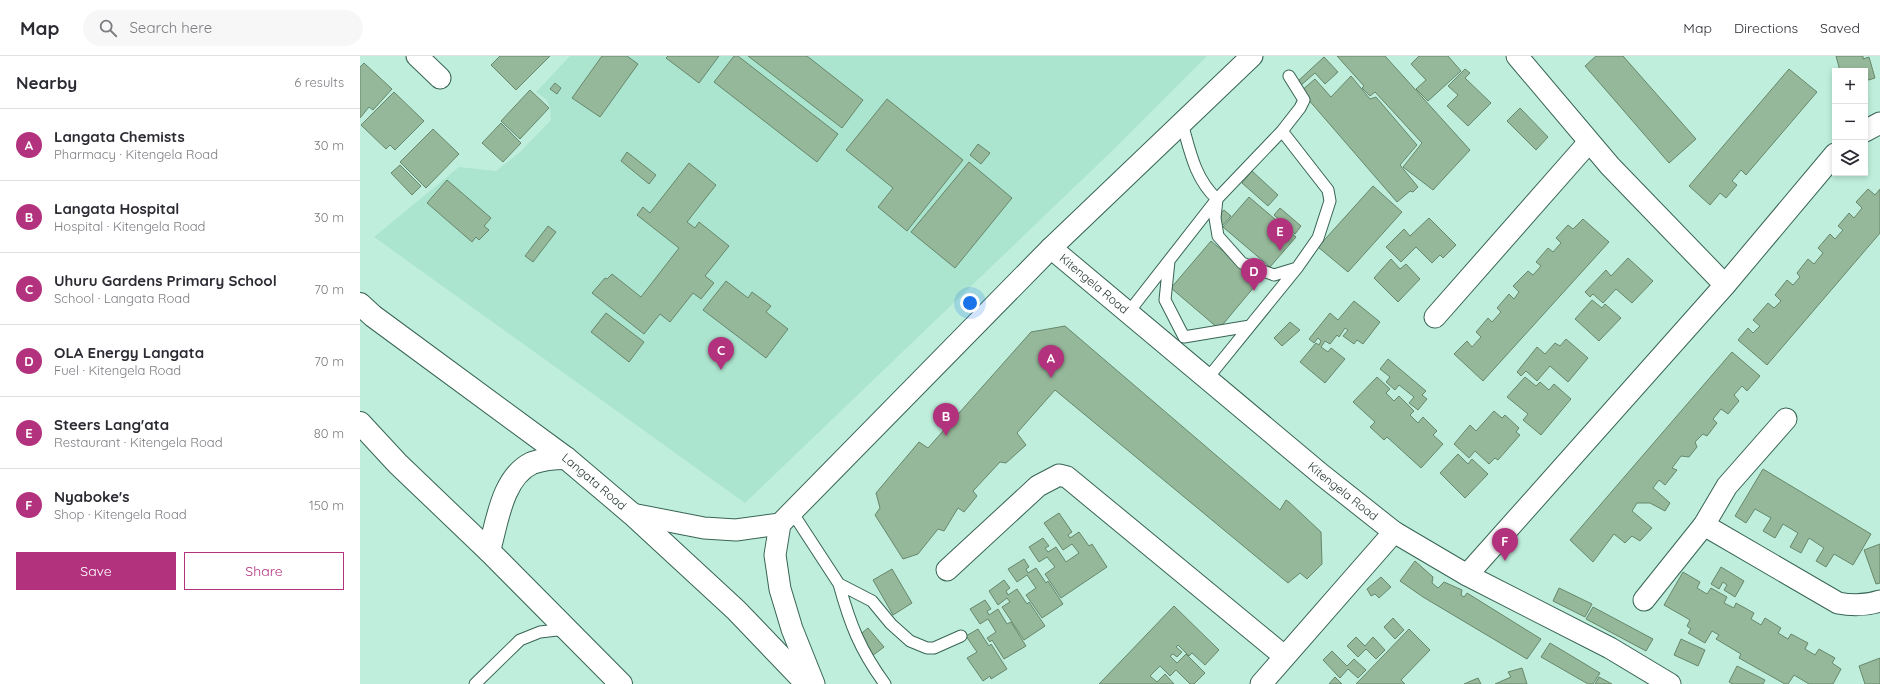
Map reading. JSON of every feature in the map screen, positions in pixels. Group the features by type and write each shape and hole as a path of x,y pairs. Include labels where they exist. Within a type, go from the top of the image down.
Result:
{"main road":[{"name":"Langata Road","path":"360,304 373,316 430,359 566,458 632,514 736,610 807,684"},
{"path":"360,423 398,464 489,551 621,684"},
{"path":"489,551 501,503 510,484 532,463 548,459 566,458"}],"street":[{"path":"417,56 440,78"},
{"path":"814,684 792,629 780,589 775,555 786,518 1051,248 1252,56"},
{"path":"1517,56 1610,166 1725,285"},
{"path":"1868,129 1880,123"},
{"path":"1435,317 1589,142"},
{"path":"1467,575 1725,285 1832,158"},
{"name":"Kitengela Road","path":"1051,248 1322,475 1394,532 1467,575 1610,648 1670,684"},
{"path":"1644,600 1704,525 1727,486 1786,419"},
{"path":"947,570 1038,486 1059,475 1067,476 1284,656"},
{"path":"632,514 704,528 736,530 786,518"},
{"path":"1704,525 1838,603 1854,606 1868,605 1880,601"},
{"path":"1261,684 1394,532"}],"lane":[{"path":"1128,313 1217,199 1282,131 1300,108 1304,100 1289,76"},
{"path":"1182,123 1195,170 1217,199"},
{"path":"1208,379 1298,268 1318,238 1328,214 1330,196 1328,190 1282,131"},
{"path":"1217,199 1215,218 1218,236 1242,263 1274,275 1298,268"},
{"path":"1169,261 1165,300 1184,337 1250,326"},
{"path":"786,518 839,584 850,624 859,643 885,684"},
{"path":"839,584 872,601 891,624 910,641 927,648 934,648 961,636"},
{"path":"475,684 520,640 540,632 566,629"}],"shaded area":[{"path":"570,56 1207,56 1112,151 745,503 374,237 459,167 496,171 519,153 551,120 550,108 547,100 536,92"}],"building":[{"path":"500,56 550,56 516,90 491,65"},
{"path":"602,56 627,56 638,64 600,117 572,98"},
{"path":"668,56 719,56 699,83 666,58"},
{"path":"734,56 738,56 838,134 817,162 714,82"},
{"path":"748,56 807,56 863,100 842,128"},
{"path":"1337,56 1385,56 1470,150 1433,190 1403,167 1422,143 1375,92 1370,96 1362,88 1364,86"},
{"path":"1419,56 1448,56 1461,71 1428,101 1416,89 1426,80 1411,64"},
{"path":"1596,56 1623,56 1696,139 1669,163 1585,66"},
{"path":"1836,56 1863,56 1863,59 1869,57 1875,78 1868,80 1868,68 1839,68"},
{"path":"1324,57 1338,72 1325,84 1315,73 1300,86 1297,82"},
{"path":"364,63 392,89 373,110 369,107 360,118 360,67"},
{"path":"1465,69 1470,73 1465,78 1491,103 1468,126 1447,106 1458,95 1448,86"},
{"path":"1789,69 1817,92 1746,175 1741,170 1732,181 1737,185 1726,198 1720,193 1710,205 1689,186"},
{"path":"1351,76 1370,99 1376,97 1417,145 1400,165 1418,187 1413,192 1410,191 1397,202 1301,91 1315,79 1331,97"},
{"path":"555,83 561,88 557,94 550,89"},
{"path":"530,90 549,108 520,139 501,121"},
{"path":"394,92 424,121 395,150 390,145 386,149 361,125"},
{"path":"887,99 963,160 907,231 878,207 893,188 846,150"},
{"path":"1520,108 1548,137 1536,150 1507,121"},
{"path":"501,123 521,143 503,162 482,143"},
{"path":"433,129 459,154 426,188 400,162"},
{"path":"978,144 990,153 981,164 970,155"},
{"path":"627,152 656,175 649,184 621,161"},
{"path":"969,162 1012,198 955,268 911,232"},
{"path":"689,163 716,185 687,222 695,228 699,222 729,246 705,276 714,283 701,299 693,293 670,322 660,314 644,334 592,293 605,278 607,279 612,274 641,297 679,248 637,215 643,207 650,213"},
{"path":"400,165 421,186 412,195 391,173"},
{"path":"1252,171 1278,195 1268,206 1242,183"},
{"path":"447,180 491,218 484,226 489,230 479,240 476,237 472,242 427,203"},
{"path":"1373,186 1402,212 1348,272 1318,247"},
{"path":"1868,189 1875,195 1880,189 1880,233 1767,365 1738,340 1748,328 1753,333 1760,326 1753,320 1768,303 1774,308 1781,301 1775,295 1787,280 1793,285 1800,277 1797,273 1808,259 1814,264 1823,253 1818,248 1830,234 1835,239 1843,230 1838,226 1849,213 1854,218 1862,208 1856,202"},
{"path":"1249,197 1296,237 1270,267 1223,227"},
{"path":"1280,208 1301,226 1295,234 1274,215"},
{"path":"1224,210 1231,216 1222,226 1218,216"},
{"path":"1429,218 1456,245 1443,258 1440,255 1432,263 1416,247 1401,262 1386,247 1404,229 1410,236"},
{"path":"1583,219 1609,242 1483,381 1454,354 1467,341 1472,347 1481,337 1476,332 1488,318 1492,322 1501,312 1497,308 1509,294 1514,299 1519,292 1513,286 1528,271 1533,275 1541,266 1536,262 1548,248 1553,252 1561,243 1556,238 1568,225 1573,229"},
{"path":"548,226 556,232 533,262 525,256"},
{"path":"1211,241 1259,281 1219,329 1171,288"},
{"path":"1628,258 1653,281 1632,303 1616,289 1603,303 1593,294 1590,297 1585,292 1606,270 1611,276"},
{"path":"1391,259 1400,269 1406,264 1420,279 1398,302 1374,278"},
{"path":"726,281 748,298 752,292 771,306 766,312 788,329 766,358 703,310"},
{"path":"1592,300 1602,308 1605,304 1621,318 1599,341 1575,319"},
{"path":"1354,301 1380,322 1363,344 1357,340 1354,344 1343,336 1348,330 1345,328 1339,337 1337,335 1330,344 1325,341 1321,347 1328,352 1331,348 1345,359 1325,383 1300,362 1316,343 1319,345 1321,341 1318,338 1314,343 1309,339 1330,313 1338,320"},
{"path":"606,313 644,342 629,362 591,332"},
{"path":"1290,322 1300,330 1282,346 1274,338"},
{"path":"1065,326 1280,510 1286,500 1289,502 1321,532 1322,564 1307,579 1300,573 1288,583 1055,390 1017,433 1026,445 1006,463 1000,462 973,491 977,496 964,512 958,508 944,531 938,529 918,554 903,559 875,515 880,508 876,493 919,442 928,448 1031,332"},
{"path":"1566,339 1588,358 1568,382 1550,366 1537,381 1526,371 1521,376 1517,372 1537,347 1545,354 1555,343 1560,346"},
{"path":"1732,352 1760,376 1747,391 1742,386 1734,395 1739,401 1728,414 1721,409 1713,419 1717,423 1707,436 1703,434 1695,442 1697,447 1689,457 1681,456 1672,468 1677,470 1665,485 1659,480 1653,488 1670,503 1665,511 1650,503 1637,503 1632,511 1652,528 1640,541 1632,536 1625,543 1614,534 1593,562 1570,540"},
{"path":"1388,359 1426,391 1422,395 1427,399 1418,410 1409,403 1414,397 1399,385 1395,390 1386,382 1390,377 1380,369"},
{"path":"1377,377 1390,389 1386,393 1394,401 1399,396 1414,411 1410,415 1418,423 1423,417 1437,431 1433,435 1443,444 1421,468 1387,437 1384,440 1370,427 1375,422 1353,402"},
{"path":"1525,377 1536,386 1540,382 1549,390 1554,384 1571,399 1541,435 1523,420 1528,414 1507,397"},
{"path":"1494,411 1502,418 1505,415 1519,428 1516,432 1520,435 1498,460 1495,458 1489,464 1475,451 1469,458 1454,444 1470,425 1476,431"},
{"path":"1458,454 1468,464 1472,459 1488,474 1465,498 1440,473"},
{"path":"1763,469 1871,534 1853,565 1834,554 1826,567 1816,561 1824,548 1809,538 1801,553 1790,547 1798,533 1783,524 1775,538 1763,531 1771,518 1755,509 1746,523 1735,516"},
{"path":"1059,513 1072,532 1068,535 1070,538 1079,532 1089,546 1092,544 1107,567 1061,598 1045,574 1055,567 1047,557 1039,562 1029,547 1043,538 1049,546 1045,548 1048,552 1056,547 1066,562 1079,553 1072,544 1063,550 1044,523"},
{"path":"1880,544 1880,583 1876,584 1864,550"},
{"path":"1024,559 1029,567 1026,569 1028,573 1036,568 1046,583 1048,581 1063,604 1042,618 1026,595 1036,588 1027,575 1017,582 1008,569"},
{"path":"1415,561 1433,577 1432,583 1438,588 1444,582 1462,590 1461,595 1464,597 1467,593 1541,639 1527,659 1423,597 1400,581"},
{"path":"1721,567 1744,581 1735,597 1724,590 1727,585 1723,582 1719,589 1711,584"},
{"path":"892,569 912,603 893,615 873,580"},
{"path":"1683,572 1700,582 1697,588 1707,594 1711,588 1727,597 1724,603 1734,608 1736,603 1754,613 1751,619 1761,625 1765,618 1781,628 1778,633 1788,639 1791,634 1808,643 1805,649 1815,655 1819,649 1835,658 1832,663 1841,669 1833,684 1809,684 1794,675 1788,684 1785,684 1739,658 1741,654 1716,639 1719,635 1712,631 1705,643 1688,633 1691,629 1687,626 1690,620 1664,605"},
{"path":"1381,577 1391,587 1379,598 1375,594 1371,596 1367,589"},
{"path":"1004,580 1010,588 1006,591 1008,595 1017,589 1027,604 1029,602 1045,626 1024,640 1002,607 1010,602 1007,598 998,605 989,591"},
{"path":"1559,588 1592,604 1585,617 1553,601"},
{"path":"985,600 991,609 987,611 989,615 998,609 1007,624 1011,622 1026,646 1004,659 992,640 990,642 987,638 996,632 988,619 980,624 970,609"},
{"path":"1174,606 1219,650 1205,665 1192,653 1189,656 1178,645 1176,647 1182,652 1177,657 1173,654 1170,656 1177,663 1186,654 1205,673 1194,684 1190,684 1176,670 1170,676 1160,666 1150,676 1157,682 1165,674 1174,684 1099,684"},
{"path":"1593,607 1653,639 1646,651 1586,619"},
{"path":"1393,618 1404,630 1395,639 1384,627"},
{"path":"868,628 884,647 872,656 857,637"},
{"path":"978,629 989,646 991,644 1007,669 991,679 990,676 983,681 967,658 977,652 966,636"},
{"path":"1409,629 1430,650 1401,680 1405,684 1356,684"},
{"path":"1356,637 1365,646 1373,637 1385,650 1376,659 1366,649 1358,657 1347,646"},
{"path":"1681,639 1705,650 1698,666 1674,655"},
{"path":"1550,643 1600,673 1593,684 1588,684 1541,657"},
{"path":"1332,651 1347,666 1354,659 1366,670 1358,678 1348,669 1340,678 1323,660"},
{"path":"1880,658 1880,684 1865,684 1859,666"},
{"path":"1737,666 1765,680 1763,684 1733,684 1729,682"},
{"path":"1522,668 1527,684 1495,684 1511,677 1508,672"},
{"path":"1335,677 1342,684 1329,684"},
{"path":"1599,677 1612,684 1595,684"},
{"path":"1478,678 1481,684 1464,684"}],"place":[{"name":"Steers Lang'ata","path":"1280,251"},
{"name":"OLA Energy Langata","path":"1254,291"},
{"name":"Uhuru Gardens Primary School","path":"721,370"},
{"name":"Langata Chemists","path":"1051,378"},
{"name":"Langata Hospital","path":"946,436"},
{"name":"Nyaboke's","path":"1505,561"}]}
